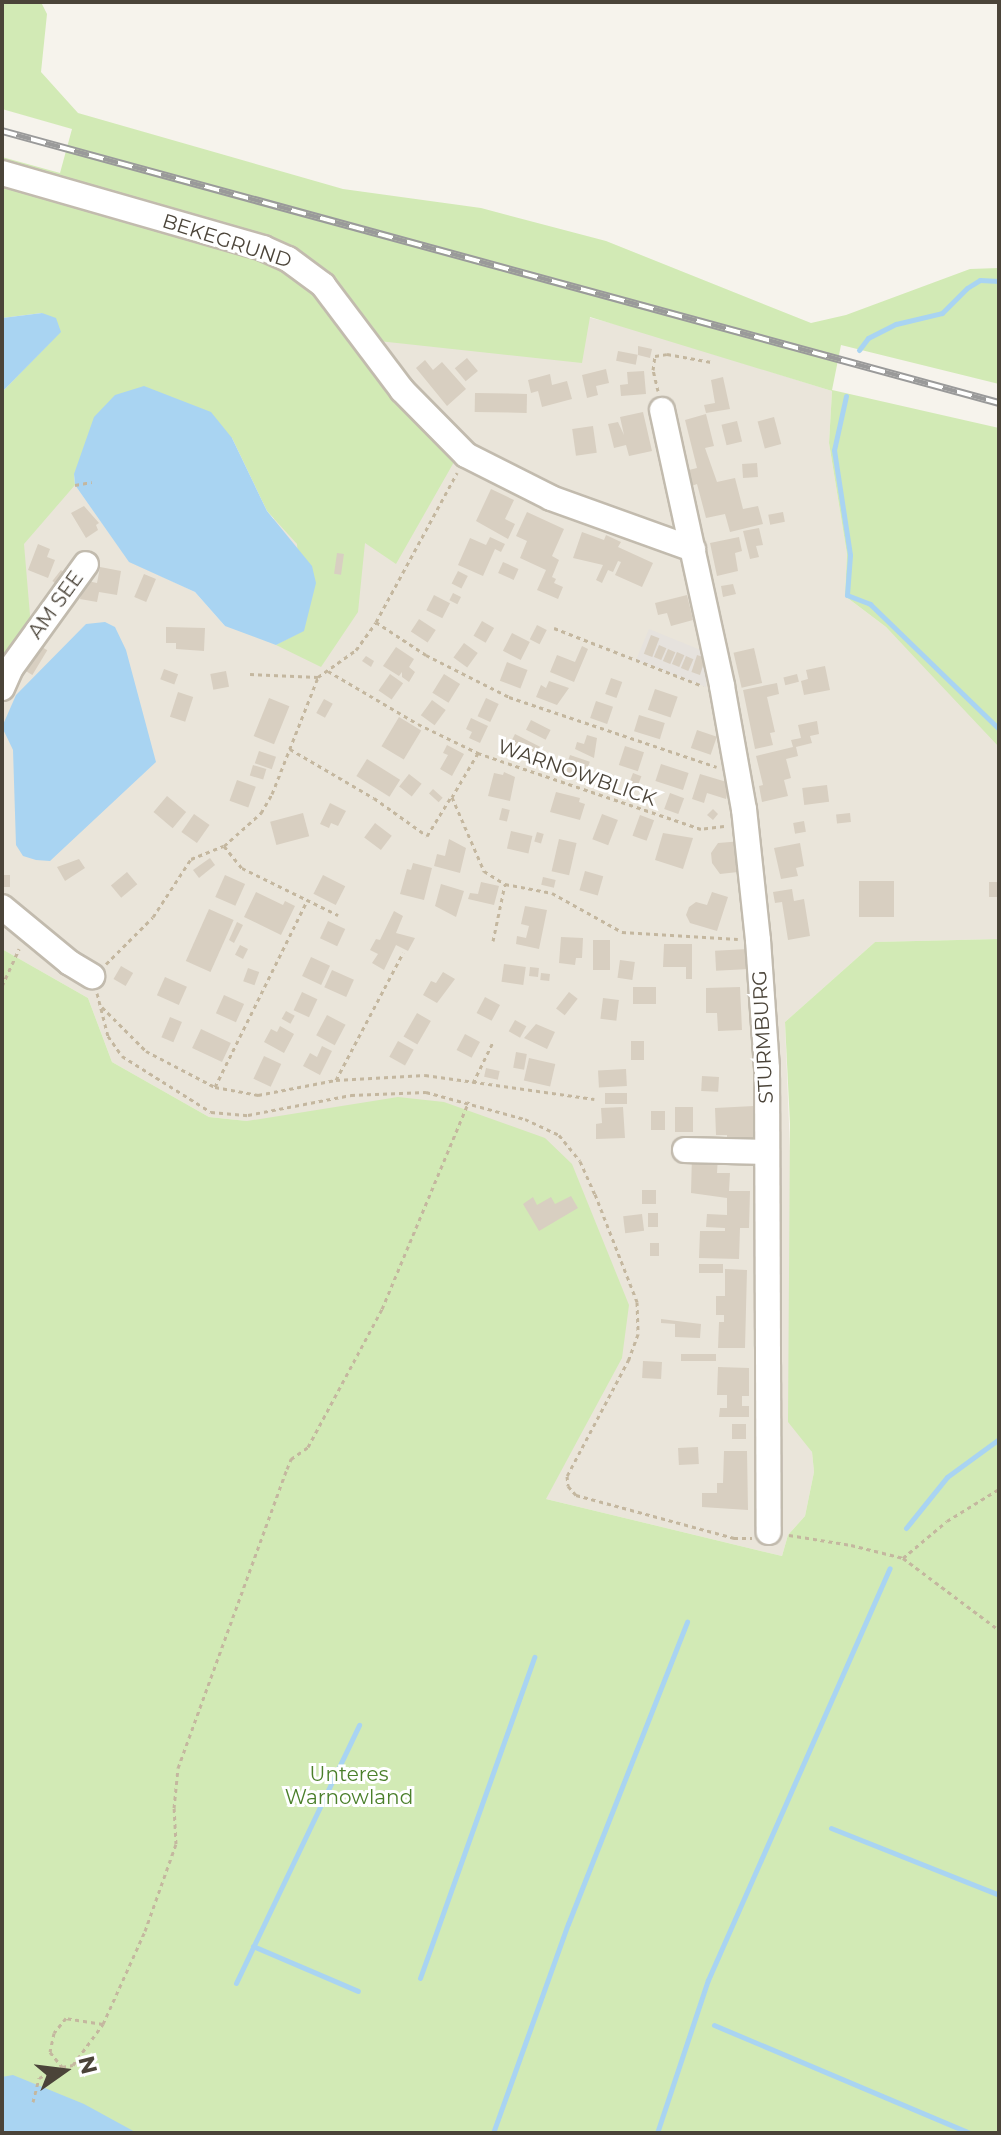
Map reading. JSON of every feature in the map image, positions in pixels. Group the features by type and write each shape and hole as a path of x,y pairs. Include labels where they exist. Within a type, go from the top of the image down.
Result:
{"street":[{"name":"BEKEGRUND","path":"2,173 263,248 305,268 338,303 360,339 402,390 466,455"},
{"name":"STURMBURG","path":"662,410 722,686 744,809 758,940 767,1068 769,1532"},
{"path":"466,455 551,498 693,549"},
{"name":"AM SEE","path":"2,688 11,668 86,564"},
{"path":"2,907 70,963 92,976"},
{"path":"685,1150 767,1152"}],"path":[{"path":"662,410 653,370 655,356 667,354 711,362"},
{"path":"250,674 318,677 356,650 376,622 466,455"},
{"path":"75,485 92,482"},
{"path":"376,622 426,655 509,697 712,766 736,767"},
{"path":"554,628 706,687 722,686"},
{"path":"328,671 418,724 478,753"},
{"path":"318,677 261,813 224,846 191,859 153,917 92,976 108,1036 122,1056 211,1112 248,1115 379,1091 426,1092 469,1101 525,1119 559,1135 580,1161 595,1194 637,1302 638,1334 629,1359 567,1476 568,1486 576,1495 734,1538 754,1538 769,1532 851,1545 903,1558 999,1630"},
{"name":"WARNOWBLICK","path":"290,749 374,798 427,836 478,753 701,829 726,825 744,809"},
{"path":"452,797 484,871 505,884 552,893 622,932 758,940"},
{"path":"224,846 242,868 338,915"},
{"path":"493,941 505,884"},
{"path":"215,1087 307,901"},
{"path":"2,986 30,928"},
{"path":"336,1080 403,953"},
{"path":"99,1004 146,1051 215,1087 258,1095 336,1080 425,1075 594,1099"},
{"path":"473,1083 493,1042"},
{"path":"33,2102 39,2078 73,2065 103,2024 145,1931 176,1844 174,1808 178,1768 291,1459 308,1447 382,1309 469,1101"},
{"path":"903,1558 947,1521 999,1489"},
{"path":"62,2067 50,2052 54,2033 66,2018 103,2024"}],"shaded area":[{"path":"363,259 634,329 832,391 829,443 847,554 845,596 886,627 998,743 999,939 875,942 785,1022 801,1434 812,1452 814,1472 805,1516 788,1535 782,1556 546,1499 247,1121 209,1117 112,1062 88,998 2,949 2,495 75,485 129,561 195,592 225,626 354,342"},
{"path":"649,629 708,653 706,687 636,660"}],"green space":[{"path":"2,2 41,2 47,14 41,72 78,113 343,189 481,208 606,241 811,323 846,315 970,269 999,268 999,384 841,345 832,390 999,428 999,747 886,627 845,596 847,554 829,443 832,391 590,317 582,363 360,339 453,451 454,462 396,564 365,543 358,612 321,667 276,645 304,630 297,544 267,511 232,438 74,474 75,485 24,544 31,627 2,657 2,392 60,332 42,313 2,318 2,157 60,173 72,129 2,109"},
{"name":"Unteres Warnowland","path":"999,939 999,2133 2,2133 2,949 88,998 112,1062 209,1117 247,1121 398,1097 444,1102 545,1138 572,1164 629,1305 622,1358 546,1499 782,1556 788,1535 805,1516 814,1472 812,1452 788,1422 790,1124 785,1022 875,942"}],"water":[{"path":"42,313 56,318 61,332 2,392 2,318"},
{"path":"144,386 211,412 232,438 267,511 312,566 316,583 304,631 276,645 225,626 195,592 129,562 75,485 74,474 94,417 115,395"},
{"path":"105,622 115,627 126,650 156,762 50,861 23,856 16,845 13,750 2,727 16,695 86,624"},
{"path":"13,2075 84,2104 137,2133 2,2133 2,2077"}],"building":[{"path":"638,346 652,349 650,358 638,355"},
{"path":"618,351 638,355 636,365 616,361"},
{"path":"467,358 478,371 466,381 455,368"},
{"path":"425,360 433,370 442,362 466,389 447,406 416,368"},
{"path":"606,369 609,383 596,386 598,395 587,398 582,375"},
{"path":"644,371 646,394 621,396 620,385 628,384 627,372"},
{"path":"550,374 552,385 567,381 572,399 542,407 538,391 531,393 528,380"},
{"path":"723,377 730,409 706,413 704,405 715,403 711,380"},
{"path":"475,393 527,394 527,413 475,412"},
{"path":"643,412 652,451 629,456 626,445 614,448 608,424 618,422 624,435 620,417"},
{"path":"706,414 714,446 705,448 717,482 735,478 743,509 758,506 763,524 730,532 725,514 706,518 697,484 689,487 685,471 697,468 685,420"},
{"path":"774,417 781,444 765,448 758,421"},
{"path":"737,421 742,441 727,445 721,425"},
{"path":"593,426 597,453 576,456 572,429"},
{"path":"757,463 758,477 743,478 742,464"},
{"path":"491,489 514,500 505,519 515,524 508,539 476,521"},
{"path":"84,506 99,523 96,525 98,530 86,538 71,513"},
{"path":"527,512 564,529 552,556 559,560 552,577 556,579 554,583 563,587 558,599 537,590 546,570 520,558 527,541 516,536"},
{"path":"783,512 785,522 770,525 768,515"},
{"path":"759,528 763,545 756,546 759,557 750,559 743,531"},
{"path":"582,532 604,540 606,535 621,542 618,547 653,563 642,587 615,575 621,562 618,561 613,572 608,570 602,583 596,580 603,565 573,558"},
{"path":"490,537 505,544 501,552 495,549 483,576 458,565 470,538 486,545"},
{"path":"739,537 742,551 735,553 738,571 717,576 710,543"},
{"path":"38,544 50,549 47,557 55,560 48,578 28,570"},
{"path":"337,553 344,554 341,575 334,574"},
{"path":"503,562 519,569 514,580 498,573"},
{"path":"100,567 121,571 117,595 99,592 97,602 80,599 83,580 97,583"},
{"path":"61,570 70,577 61,588 52,581"},
{"path":"458,571 468,576 461,588 452,583"},
{"path":"144,574 156,579 146,602 134,597"},
{"path":"733,584 736,594 723,597 721,586"},
{"path":"453,593 461,597 457,604 449,600"},
{"path":"434,595 450,603 442,618 426,610"},
{"path":"687,595 693,620 671,626 667,613 658,615 655,603"},
{"path":"419,619 436,630 428,642 411,632"},
{"path":"482,621 494,628 486,643 474,636"},
{"path":"537,625 547,630 540,644 530,639"},
{"path":"166,627 205,628 204,651 176,649 176,643 166,643"},
{"path":"512,633 530,642 521,660 503,651"},
{"path":"651,635 659,638 652,657 644,654"},
{"path":"464,643 478,653 467,668 453,658"},
{"path":"37,644 47,650 32,675 22,669"},
{"path":"659,645 666,648 661,660 654,657"},
{"path":"582,646 588,649 574,682 550,672 557,655 575,662"},
{"path":"396,647 414,659 409,667 415,672 409,682 402,677 402,672 399,676 383,666"},
{"path":"754,648 762,683 742,688 734,653"},
{"path":"668,649 675,652 670,664 663,661"},
{"path":"677,652 684,655 679,667 672,664"},
{"path":"697,655 706,658 700,675 691,672"},
{"path":"366,656 374,661 371,667 362,661"},
{"path":"686,656 693,659 688,671 681,668"},
{"path":"507,662 528,670 520,689 500,681"},
{"path":"825,666 830,690 804,695 801,681 808,679 806,670"},
{"path":"164,669 178,674 174,684 160,679"},
{"path":"226,671 229,687 213,690 210,674"},
{"path":"390,674 403,683 392,700 379,690"},
{"path":"444,674 460,684 448,703 432,693"},
{"path":"797,674 799,682 785,685 783,677"},
{"path":"611,678 622,682 616,698 605,694"},
{"path":"549,681 569,688 557,705 536,697 541,685 546,688"},
{"path":"777,683 779,694 767,697 775,732 770,733 773,745 755,749 743,690"},
{"path":"655,689 678,697 671,718 648,710"},
{"path":"178,692 193,697 185,722 170,717"},
{"path":"269,698 289,706 274,744 254,736"},
{"path":"486,698 499,704 490,722 478,716"},
{"path":"324,699 333,704 325,718 316,713"},
{"path":"432,700 446,710 435,725 421,715"},
{"path":"596,701 613,707 607,724 590,718"},
{"path":"639,715 665,723 660,739 634,731"},
{"path":"399,717 421,730 404,760 381,746"},
{"path":"471,718 488,726 480,743 469,738 472,732 466,729"},
{"path":"531,720 551,730 546,740 526,730"},
{"path":"817,721 819,734 810,736 812,743 796,747 798,756 786,759 791,778 784,780 788,796 762,802 759,786 763,785 756,756 793,747 791,740 801,738 798,725"},
{"path":"697,730 717,737 711,755 691,748"},
{"path":"515,734 540,747 531,764 506,751"},
{"path":"587,735 597,738 594,758 575,749 577,742 584,744"},
{"path":"447,745 464,754 452,776 440,769 448,755 443,753"},
{"path":"625,746 644,752 638,771 619,765"},
{"path":"259,751 276,757 272,769 255,763"},
{"path":"570,755 590,762 583,781 563,774"},
{"path":"367,759 400,780 389,797 356,776"},
{"path":"661,764 689,773 683,790 655,781"},
{"path":"253,765 266,769 263,780 250,776"},
{"path":"504,772 515,777 510,801 488,796 494,773 503,775"},
{"path":"633,773 641,776 636,791 627,788"},
{"path":"409,774 422,784 412,796 399,787"},
{"path":"700,774 730,783 726,799 707,793 704,803 692,799"},
{"path":"237,780 256,787 248,808 229,801"},
{"path":"827,785 829,802 804,805 802,788"},
{"path":"433,789 443,798 439,802 429,793"},
{"path":"556,792 580,798 579,802 585,804 580,820 550,812"},
{"path":"670,793 684,798 678,814 664,809"},
{"path":"167,796 186,812 173,828 154,812"},
{"path":"330,803 346,811 338,826 331,823 329,828 320,824"},
{"path":"502,808 510,810 507,822 499,820"},
{"path":"713,809 718,814 713,820 707,815"},
{"path":"303,813 309,836 276,845 270,822"},
{"path":"850,813 851,822 837,823 836,814"},
{"path":"194,814 210,825 197,843 181,832"},
{"path":"602,814 618,820 608,845 592,839"},
{"path":"640,815 654,820 647,841 632,836"},
{"path":"804,821 806,832 795,834 793,823"},
{"path":"375,823 392,836 381,850 364,837"},
{"path":"511,831 532,836 528,853 507,849"},
{"path":"537,832 544,834 541,844 534,842"},
{"path":"663,833 693,838 683,869 655,860"},
{"path":"449,839 466,848 460,873 434,866 437,854 445,856"},
{"path":"559,839 577,843 569,875 552,871"},
{"path":"743,841 744,853 736,854 738,872 720,874 712,863 711,853 718,843"},
{"path":"800,843 804,866 796,868 798,876 781,879 774,848"},
{"path":"210,858 215,865 199,878 193,870"},
{"path":"79,859 85,868 65,881 57,867"},
{"path":"413,863 432,868 424,900 400,894 407,869 411,870"},
{"path":"585,871 603,876 598,895 579,890"},
{"path":"127,872 137,884 121,898 111,885"},
{"path":"2,875 10,875 10,887 2,887"},
{"path":"225,875 245,884 235,906 215,897"},
{"path":"323,875 345,886 336,905 313,894"},
{"path":"543,877 556,880 554,888 541,885"},
{"path":"859,881 894,881 894,917 859,917"},
{"path":"481,882 499,886 494,905 468,899 470,893 478,894"},
{"path":"989,882 999,882 999,897 989,897"},
{"path":"441,884 464,891 456,917 435,906"},
{"path":"792,889 794,901 804,899 810,936 788,940 782,902 775,903 773,892"},
{"path":"256,892 283,905 285,901 295,906 281,935 244,917"},
{"path":"712,892 728,897 717,931 690,923 686,915 689,907 696,902 707,905"},
{"path":"525,906 547,910 539,949 516,944 517,936 526,938 529,926 521,924"},
{"path":"209,909 234,920 210,972 186,961"},
{"path":"394,911 403,916 396,933 415,938 408,951 396,945 384,970 372,963 378,954 370,950 376,939 380,940"},
{"path":"328,921 345,929 337,946 320,938"},
{"path":"237,922 243,925 234,943 229,940"},
{"path":"561,937 583,938 582,958 576,958 575,965 559,963"},
{"path":"593,940 610,940 610,970 593,970"},
{"path":"664,944 692,944 692,979 686,979 686,967 663,967"},
{"path":"240,945 248,949 243,959 235,955"},
{"path":"748,949 749,969 716,971 715,951"},
{"path":"311,957 330,966 321,985 302,976"},
{"path":"620,960 635,962 632,980 617,978"},
{"path":"504,964 526,967 523,985 501,982"},
{"path":"121,966 133,973 126,986 114,979"},
{"path":"530,967 539,968 538,977 529,976"},
{"path":"248,968 259,972 254,985 243,981"},
{"path":"332,970 354,980 346,997 324,987"},
{"path":"443,972 455,979 437,1003 423,995 431,981 436,983"},
{"path":"541,973 550,974 549,981 540,980"},
{"path":"165,977 187,987 179,1005 157,995"},
{"path":"633,987 656,987 656,1004 633,1004"},
{"path":"740,987 742,1030 718,1031 717,1013 706,1013 706,988"},
{"path":"302,992 317,999 309,1017 294,1010"},
{"path":"569,992 578,999 565,1015 556,1009"},
{"path":"224,995 244,1004 236,1022 216,1013"},
{"path":"485,997 500,1005 492,1021 477,1013"},
{"path":"603,998 619,1000 616,1021 600,1019"},
{"path":"286,1011 295,1016 290,1024 282,1019"},
{"path":"417,1013 431,1021 417,1044 404,1036"},
{"path":"327,1015 346,1025 335,1045 316,1035"},
{"path":"170,1017 182,1022 173,1042 161,1037"},
{"path":"515,1020 526,1026 520,1038 509,1031"},
{"path":"536,1024 555,1032 547,1049 524,1038"},
{"path":"280,1026 294,1034 284,1053 264,1042 271,1029 277,1032"},
{"path":"201,1029 231,1043 222,1062 192,1048"},
{"path":"465,1034 480,1042 472,1058 457,1050"},
{"path":"398,1041 414,1050 405,1065 389,1057"},
{"path":"631,1041 644,1041 644,1060 631,1060"},
{"path":"322,1046 332,1051 320,1075 303,1066 310,1053 317,1057"},
{"path":"516,1052 527,1054 524,1070 513,1068"},
{"path":"264,1056 281,1064 271,1087 253,1079"},
{"path":"529,1058 555,1064 550,1086 524,1080"},
{"path":"486,1068 500,1071 498,1080 484,1077"},
{"path":"626,1069 627,1086 599,1087 598,1070"},
{"path":"702,1076 719,1077 718,1092 701,1091"},
{"path":"605,1093 627,1093 627,1104 605,1104"},
{"path":"754,1106 755,1141 727,1142 727,1135 716,1135 715,1108"},
{"path":"623,1107 625,1138 596,1139 596,1124 602,1123 601,1108"},
{"path":"675,1107 693,1107 693,1132 675,1132"},
{"path":"651,1111 665,1111 665,1130 651,1130"},
{"path":"692,1155 718,1156 717,1173 730,1173 729,1191 750,1191 749,1228 740,1228 739,1259 699,1258 700,1231 725,1231 725,1228 706,1227 707,1214 727,1215 727,1198 691,1193"},
{"path":"642,1190 656,1190 656,1204 642,1204"},
{"path":"571,1196 578,1208 539,1231 523,1204 533,1197 537,1205 551,1197 555,1204"},
{"path":"648,1213 658,1213 658,1227 648,1227"},
{"path":"642,1214 644,1231 625,1233 623,1216"},
{"path":"650,1243 659,1243 659,1256 650,1256"},
{"path":"699,1264 723,1264 723,1273 699,1273"},
{"path":"725,1269 747,1270 745,1348 718,1348 719,1322 724,1322 724,1315 716,1315 716,1296 725,1296"},
{"path":"661,1319 701,1324 700,1338 675,1337 675,1324 661,1323"},
{"path":"681,1354 716,1354 716,1361 681,1361"},
{"path":"643,1361 662,1362 661,1379 642,1378"},
{"path":"718,1367 749,1368 749,1396 742,1396 742,1406 749,1406 749,1417 719,1417 720,1408 727,1408 727,1395 717,1395"},
{"path":"732,1424 746,1424 746,1439 732,1439"},
{"path":"698,1447 699,1464 679,1465 678,1448"},
{"path":"724,1451 747,1451 748,1510 702,1507 702,1493 717,1493 717,1483 723,1483"}],"waterway":[{"path":"859,350 868,338 896,324 942,313 967,288 980,280 999,281"},
{"path":"846,396 834,450 850,555 847,595 870,604 999,729"},
{"path":"906,1528 947,1477 999,1439"},
{"path":"657,2133 708,1980 890,1568"},
{"path":"493,2133 568,1924 687,1622"},
{"path":"420,1978 534,1657"},
{"path":"236,1983 359,1725"},
{"path":"831,1828 999,1895"},
{"path":"253,1946 358,1991"},
{"path":"714,2025 970,2133"}],"railway":[{"path":"2,131 999,403"}]}
